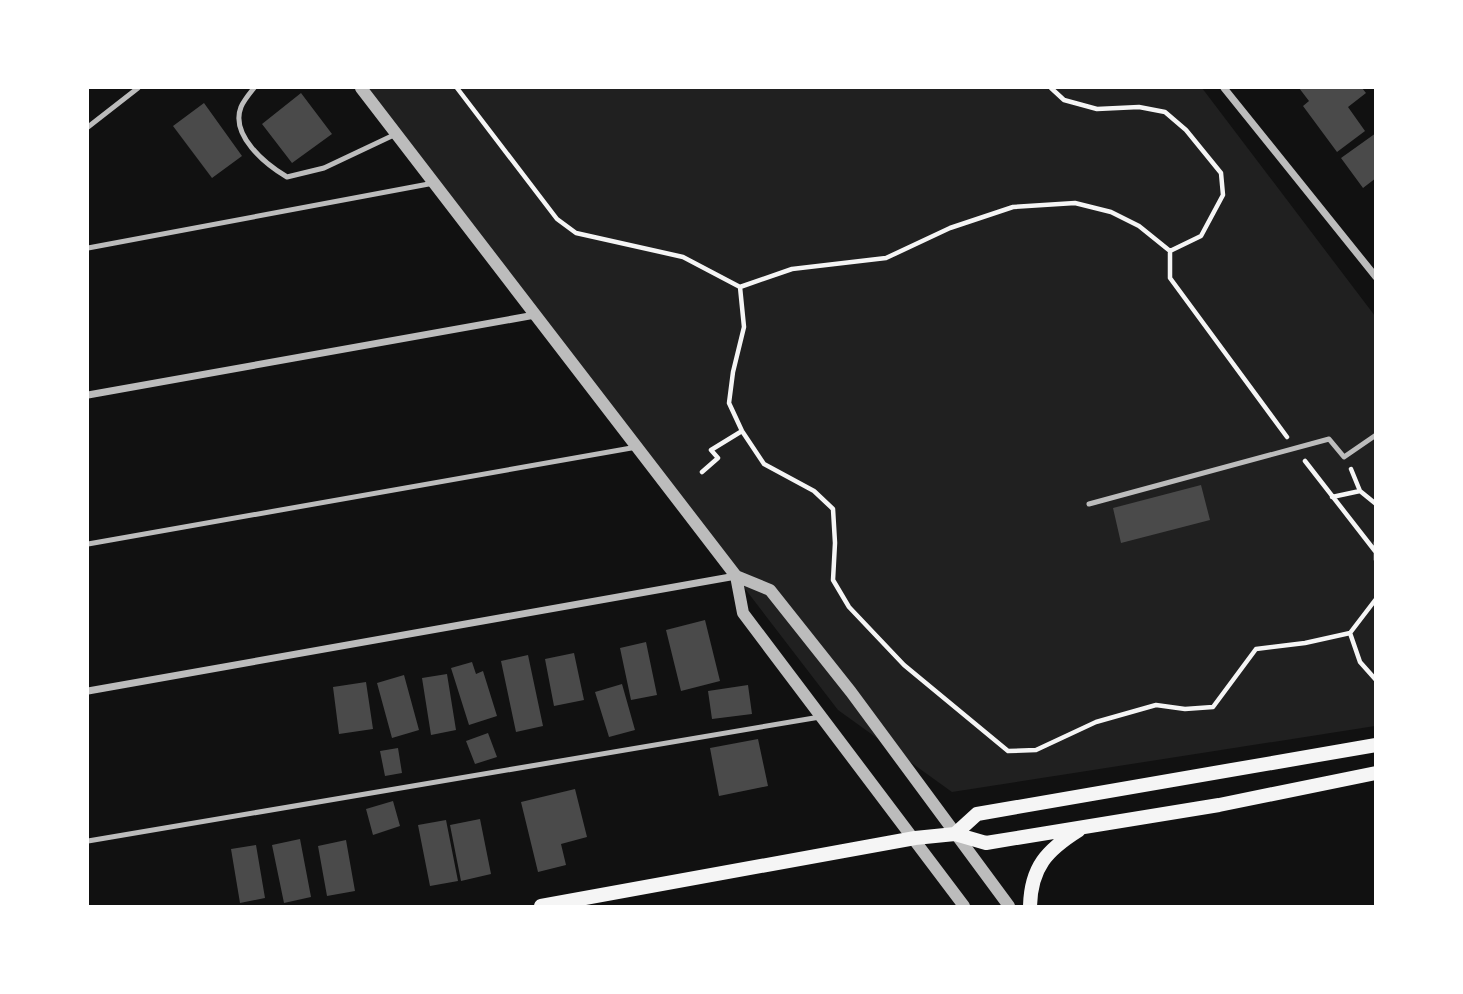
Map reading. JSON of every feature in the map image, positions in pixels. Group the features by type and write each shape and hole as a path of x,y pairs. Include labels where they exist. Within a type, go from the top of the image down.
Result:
{"main road":[{"path":"955,834 977,814 1376,745"},
{"path":"541,906 915,838 955,834 986,843 1219,805 1376,773"},
{"path":"1030,906 1032,882 1043,859 1082,827"}],"street":[{"path":"361,88 736,576 743,613 964,906"},
{"path":"1224,88 1376,276"},
{"path":"88,395 535,315"},
{"path":"88,691 736,576 770,590 851,692 1009,906"}],"lane":[{"path":"88,127 138,88"},
{"path":"254,88 240,108 241,132 268,166 286,177 324,168 397,134"},
{"path":"88,248 434,183"},
{"path":"1089,504 1329,439 1344,457 1376,435"},
{"path":"88,544 637,447"},
{"path":"88,841 820,717"}],"path":[{"path":"457,88 557,219 576,233 683,257 740,287 792,270 886,258 950,228 1013,207 1075,203 1111,212 1139,226 1170,251"},
{"path":"1051,88 1064,100 1097,109 1139,107 1165,112 1186,130 1222,173 1223,195 1200,236 1170,251"},
{"path":"1170,251 1170,278 1295,448 1375,551"},
{"path":"740,287 744,327 729,403 742,431 764,464 814,491 833,509 833,580 849,607 905,665 1008,751 1036,750 1097,722 1156,705 1185,709 1213,708 1256,649 1305,643 1350,633 1376,599"},
{"path":"702,472 718,458 711,450 742,431"},
{"path":"1349,464 1360,491 1376,504"},
{"path":"1332,496 1360,491"},
{"path":"1376,542 1376,560"},
{"path":"1350,633 1360,662 1376,680"}],"shaded area":[{"path":"361,88 1202,88 1375,316 1375,726 952,792 838,710"}],"building":[{"path":"1299,88 1362,88 1366,93 1348,107 1365,131 1337,152 1303,106 1309,101"},
{"path":"301,93 332,134 292,163 262,124"},
{"path":"204,103 242,156 212,178 173,126"},
{"path":"1376,133 1376,178 1363,188 1341,158"},
{"path":"1201,485 1210,520 1121,543 1113,508"},
{"path":"705,620 720,681 681,691 666,630"},
{"path":"646,642 657,695 631,700 620,648"},
{"path":"574,653 584,700 554,706 545,659"},
{"path":"528,655 543,726 516,732 501,661"},
{"path":"472,662 476,674 483,671 497,716 469,725 451,668"},
{"path":"447,674 456,730 431,735 422,678"},
{"path":"404,675 419,730 392,738 377,683"},
{"path":"366,682 373,729 339,734 333,687"},
{"path":"622,684 635,730 609,737 595,692"},
{"path":"748,685 752,714 712,719 708,691"},
{"path":"488,733 497,757 475,764 466,741"},
{"path":"758,739 768,786 719,796 710,748"},
{"path":"398,748 402,773 385,776 380,751"},
{"path":"575,789 587,837 561,844 566,865 538,872 521,802"},
{"path":"393,801 400,826 373,835 366,809"},
{"path":"480,819 491,874 461,881 450,825"},
{"path":"446,820 458,881 430,886 418,825"},
{"path":"300,839 311,897 284,903 272,845"},
{"path":"346,840 355,891 327,896 318,846"},
{"path":"256,845 265,898 240,903 231,849"}]}
